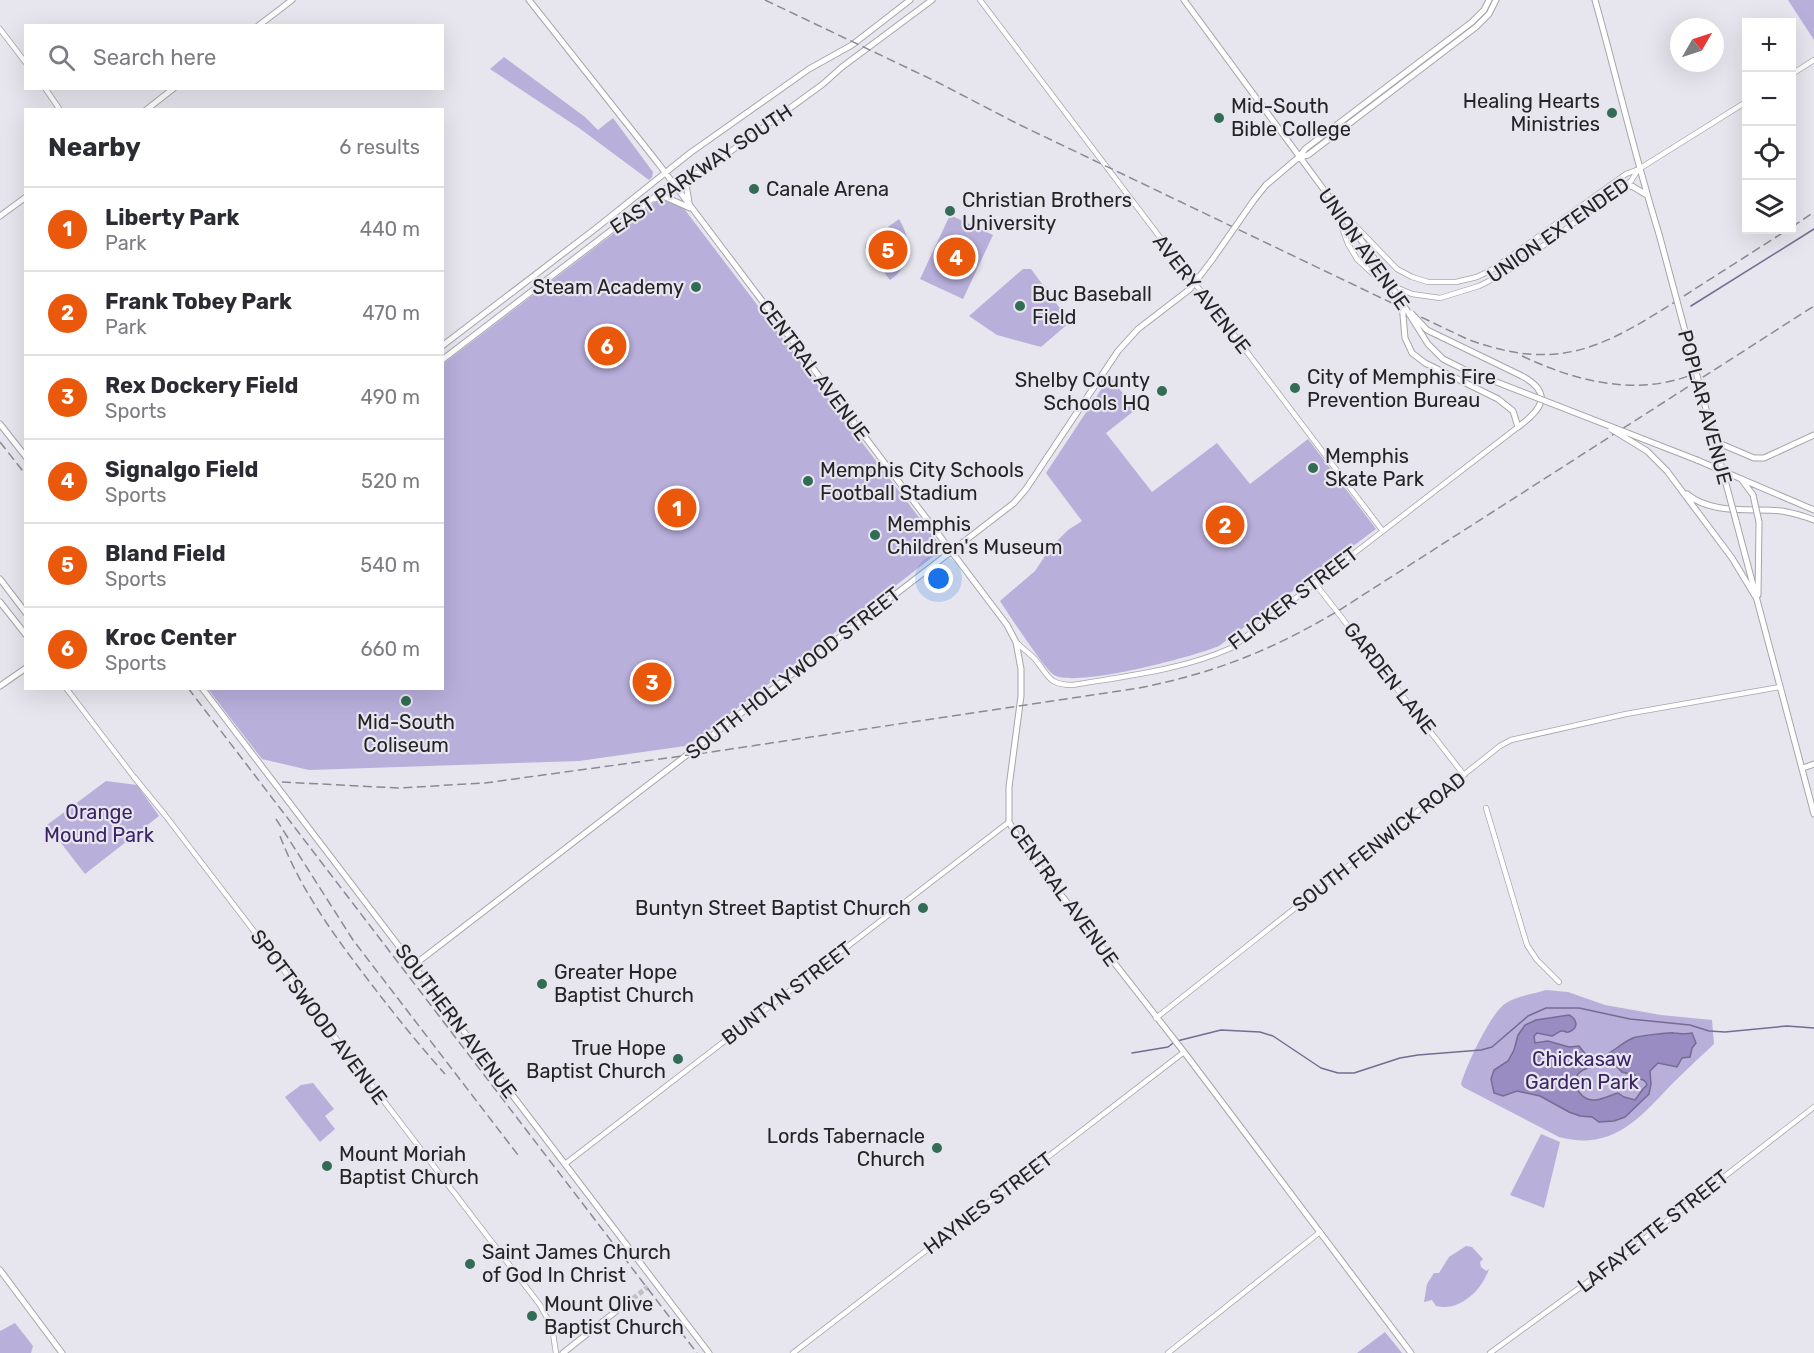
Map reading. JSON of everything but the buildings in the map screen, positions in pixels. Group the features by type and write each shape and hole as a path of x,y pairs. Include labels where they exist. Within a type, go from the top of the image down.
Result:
{"main road":[{"path":"261,24 292,0"},
{"name":"CENTRAL AVENUE","path":"529,0 665,172 1003,620 1016,642 1021,669 1021,696 1009,787 1009,822 1044,873 1184,1052 1411,1353"},
{"name":"EAST PARKWAY SOUTH","path":"444,344 595,229 665,172 809,69 852,45 910,0"},
{"name":"EAST PARKWAY SOUTH","path":"444,358 673,183 705,170 823,84 842,67 932,0"},
{"name":"UNION AVENUE","path":"1184,0 1372,255 1428,344 1443,359 1602,424 1626,431 1814,510"},
{"path":"1438,52 1484,10 1489,0"},
{"path":"1438,52 1476,27 1489,14 1496,0"},
{"name":"POPLAR AVENUE","path":"1595,0 1814,814"},
{"name":"SOUTH HOLLYWOOD STREET","path":"414,965 1014,503 1030,483 1118,351 1138,329 1196,283 1266,185 1299,157 1308,155 1438,52"},
{"path":"149,108 171,90"},
{"path":"692,209 687,197 686,185 693,175"},
{"path":"1623,187 1632,186 1647,195"},
{"path":"650,201 663,196 692,209"},
{"path":"0,216 24,198"},
{"path":"1402,302 1427,330 1533,382 1537,387 1541,402 1535,414 1518,427 1513,411 1497,399 1425,363 1412,353 1405,338 1402,302"},
{"path":"0,424 24,454"},
{"name":"UNION AVENUE","path":"1602,424 1641,447 1667,471 1732,558 1748,587 1758,599"},
{"path":"1714,441 1754,458 1764,458 1814,435"},
{"path":"1741,479 1753,495 1759,522 1758,599"},
{"path":"1679,487 1694,500 1708,506 1785,512 1814,520"},
{"path":"0,579 24,610"},
{"path":"0,602 24,632"},
{"path":"0,686 24,669"},
{"name":"SOUTHERN AVENUE","path":"204,690 709,1353"},
{"path":"1803,768 1814,764"},
{"path":"0,1270 62,1353"},
{"path":"648,1287 654,1282"},
{"path":"563,1353 615,1312"}],"street":[{"name":"AVERY AVENUE","path":"980,0 1382,530"},
{"path":"0,29 24,60"},
{"path":"1794,72 1814,60"},
{"path":"46,90 59,108"},
{"path":"1639,169 1742,105"},
{"name":"UNION EXTENDED","path":"1333,203 1348,244 1357,259 1379,278 1412,294 1440,298 1479,286 1532,254 1631,181 1639,169"},
{"name":"UNION EXTENDED","path":"1333,203 1397,269 1428,282 1456,282 1477,277 1526,247 1626,174 1639,169"},
{"path":"1574,212 1579,219"},
{"path":"1526,247 1532,254"},
{"path":"1456,282 1459,293"},
{"name":"FLICKER STREET","path":"1016,642 1035,659 1050,681 1062,685 1077,685 1142,674 1209,658 1231,648 1518,427"},
{"name":"GARDEN LANE","path":"1314,582 1464,775"},
{"name":"SOUTH FENWICK ROAD","path":"1156,1018 1500,746 1511,740 1626,714 1780,687"},
{"name":"SPOTTSWOOD AVENUE","path":"68,690 540,1305 552,1327 556,1353"},
{"path":"1486,808 1527,945 1537,960 1559,982"},
{"name":"BUNTYN STREET","path":"565,1164 1009,822"},
{"name":"HAYNES STREET","path":"792,1353 1184,1052"},
{"name":"LAFAYETTE STREET","path":"1490,1353 1590,1281 1814,1107"},
{"path":"1168,1353 1320,1232"}],"green space":[{"path":"1788,0 1814,0 1814,40"},
{"path":"504,57 585,117 598,130 613,118 653,172 652,177 649,180 579,128 490,69"},
{"path":"660,198 682,206 940,545 939,552 700,737 685,746 579,761 309,770 262,759 209,690 444,690 444,363"},
{"path":"950,215 993,235 963,299 920,279"},
{"path":"899,219 906,236 908,252 903,267 890,280 865,248 866,243"},
{"name":"Buc Baseball Field","path":"1023,269 1031,269 1070,322 1041,347 997,335 969,316"},
{"path":"1110,376 1135,410 1106,433 1152,492 1217,443 1250,484 1308,439 1376,529 1219,646 1135,670 1086,678 1054,675 1035,653 1000,601 1035,571 1051,547 1068,530 1082,521 1046,473"},
{"name":"Orange Mound Park","path":"106,781 137,785 159,816 85,874 47,825"},
{"name":"Chickasaw Garden Park","path":"1546,990 1568,992 1605,1005 1661,1015 1712,1020 1714,1044 1635,1121 1622,1130 1594,1140 1559,1137 1461,1084 1480,1040 1500,1008 1515,999"},
{"path":"313,1083 334,1109 325,1116 335,1129 320,1142 285,1097 301,1085"},
{"path":"1541,1134 1560,1142 1544,1208 1510,1195"},
{"path":"1466,1246 1472,1247 1483,1259 1480,1262 1481,1267 1486,1271 1489,1269 1475,1292 1469,1298 1453,1306 1436,1306 1432,1300 1424,1302 1427,1284 1434,1273 1439,1273 1449,1257"},
{"path":"15,1323 33,1346 31,1353 0,1353 0,1331"},
{"path":"1385,1332 1402,1353 1357,1353"}],"shaded area":[{"path":"1571,1016 1576,1022 1574,1029 1567,1033 1561,1031 1552,1036 1537,1033 1534,1036 1535,1043 1548,1041 1569,1047 1579,1046 1587,1056 1606,1055 1633,1038 1647,1035 1692,1033 1696,1043 1690,1057 1682,1058 1677,1067 1658,1063 1650,1071 1649,1094 1625,1117 1614,1121 1599,1122 1592,1117 1569,1112 1540,1096 1517,1091 1503,1096 1494,1093 1491,1079 1494,1070 1508,1061 1518,1035 1525,1025 1536,1020","holes":["1615,1065 1622,1072 1635,1075 1647,1085 1635,1100 1618,1093 1590,1100 1576,1087 1576,1078 1585,1069"]}],"waterway":[{"path":"1691,306 1814,229"},
{"path":"1177,1041 1221,1030 1260,1032 1273,1036 1321,1068 1338,1073 1354,1073 1400,1058 1492,1047 1528,1016 1546,1008 1579,1008 1630,1019 1690,1025 1709,1031 1725,1032 1787,1026 1814,1028"},
{"path":"1132,1053 1168,1047 1173,1043"}],"tunnel":[{"path":"615,1312 648,1287"}],"railway":[{"path":"765,0 1467,339 1500,349 1529,354 1556,354 1606,341 1656,314 1781,234"},
{"path":"1796,224 1814,212"},
{"path":"282,782 398,788 485,783 711,752 1139,688 1193,675 1266,649 1338,611 1814,306"},
{"path":"1522,356 1565,373 1609,384 1654,384 1676,380 1698,372"},
{"path":"0,442 24,472"},
{"path":"190,690 697,1353"},
{"path":"276,819 353,940 518,1155"},
{"path":"280,836 298,876 333,932 389,1007 445,1074"}],"place":[{"name":"Healing Hearts Ministries","path":"1612,113"},
{"name":"Mid-South Bible College","path":"1219,118"},
{"name":"Canale Arena","path":"754,189"},
{"name":"Christian Brothers University","path":"950,211"},
{"name":"Bland Field","path":"888,250"},
{"name":"Signalgo Field","path":"956,257"},
{"name":"Steam Academy","path":"696,287"},
{"name":"Buc Baseball Field","path":"1020,306"},
{"name":"Kroc Center","path":"607,346"},
{"name":"City of Memphis Fire Prevention Bureau","path":"1295,388"},
{"name":"Shelby County Schools HQ","path":"1162,391"},
{"name":"Memphis Skate Park","path":"1313,468"},
{"name":"Memphis City Schools Football Stadium","path":"808,481"},
{"name":"Liberty Park","path":"677,508"},
{"name":"Frank Tobey Park","path":"1225,525"},
{"name":"Memphis Children's Museum","path":"875,535"},
{"name":"Rex Dockery Field","path":"652,682"},
{"name":"Mid-South Coliseum","path":"406,701"},
{"name":"Buntyn Street Baptist Church","path":"923,908"},
{"name":"Greater Hope Baptist Church","path":"542,984"},
{"name":"True Hope Baptist Church","path":"678,1059"},
{"name":"Lords Tabernacle Church","path":"937,1148"},
{"name":"Mount Moriah Baptist Church","path":"327,1166"},
{"name":"Saint James Church of God In Christ","path":"470,1264"},
{"name":"Mount Olive Baptist Church","path":"532,1316"}]}
